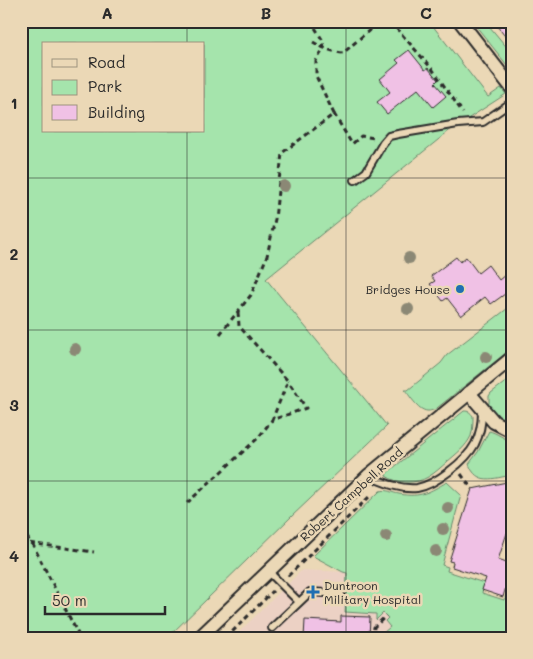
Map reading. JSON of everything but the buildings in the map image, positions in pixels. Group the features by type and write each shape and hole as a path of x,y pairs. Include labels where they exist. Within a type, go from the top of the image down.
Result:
{"street":[{"path":"460,21 512,88"},
{"name":"Robert Campbell Road","path":"198,638 368,476 512,358"},
{"path":"470,393 494,422 512,431"}],"lane":[{"path":"355,180 366,172 389,136 483,122 512,102"},
{"path":"368,476 406,488 421,487 437,479 467,455 474,446 480,431 482,409"},
{"path":"268,571 299,602"},
{"path":"272,628 310,592 341,594"}],"path":[{"path":"311,21 323,41 324,48 316,61 316,76 334,114 352,144 361,136 377,138"},
{"path":"313,42 335,53 343,53 380,21"},
{"path":"390,21 433,70 470,123"},
{"path":"220,334 251,295 267,256 275,220 282,153 334,114"},
{"path":"238,311 239,326 288,381 306,408 272,420"},
{"path":"187,502 258,438 272,420 288,381"},
{"path":"454,466 472,489"},
{"path":"226,638 384,482"},
{"path":"21,529 32,544 80,638"},
{"path":"21,542 94,552"},
{"path":"373,638 374,627 386,616"},
{"path":"233,638 234,630"}],"shaded area":[{"name":"Duntroon Military Hospital","path":"302,570 347,572 376,614 376,619 383,613 388,618 390,627 387,634 389,637 233,638"}],"green space":[{"path":"21,21 429,21 488,97 501,88 506,94 449,131 266,279 387,426 167,638 23,638 21,635"},
{"path":"472,21 485,21 509,50 512,49 512,67 507,65"},
{"path":"512,305 512,348 437,408 425,411 419,407 405,390 408,390 441,363 447,355"},
{"path":"512,377 512,425 500,418 488,405 491,393"},
{"path":"464,411 469,412 473,416 471,436 461,450 438,470 423,479 413,482 396,481 386,476 387,473"},
{"path":"489,431 512,442 512,475 487,479 481,478 472,471 469,464"},
{"path":"447,482 461,495 442,565 448,567 447,571 484,583 482,593 504,600 512,582 512,638 388,638 387,634 383,633 390,627 385,621 388,618 383,613 376,620 376,614 345,612 347,573 313,556 380,491 419,495"}],"place":[{"name":"Bridges House","path":"460,289"},
{"name":"Duntroon Military Hospital","path":"313,592"}]}
